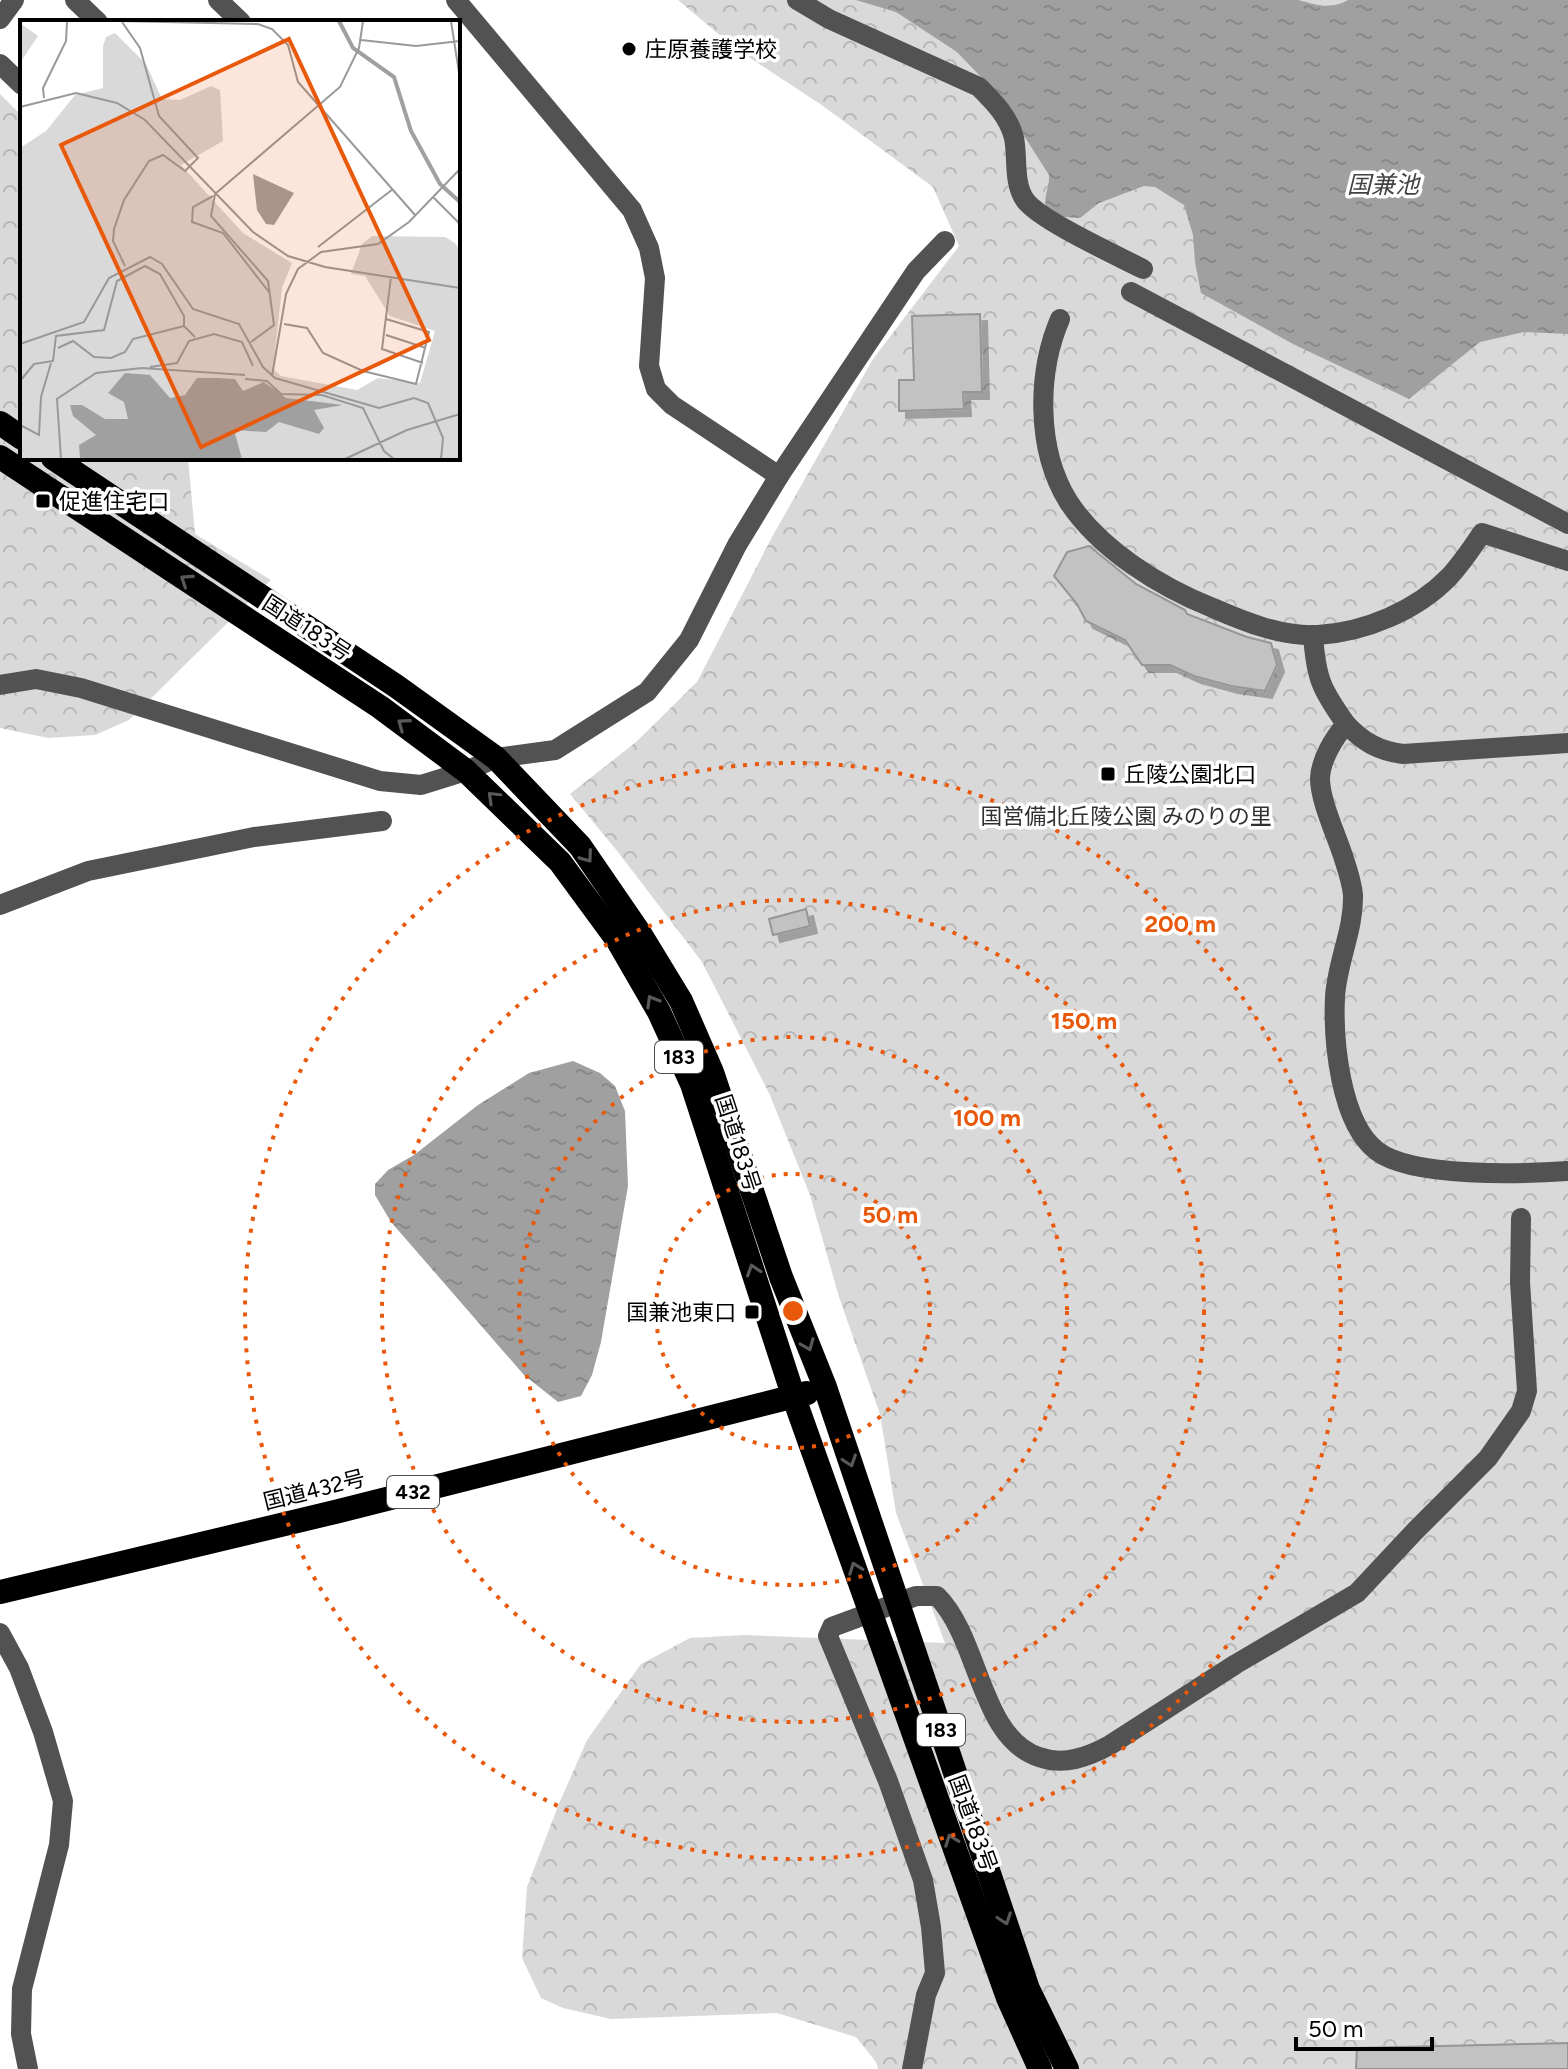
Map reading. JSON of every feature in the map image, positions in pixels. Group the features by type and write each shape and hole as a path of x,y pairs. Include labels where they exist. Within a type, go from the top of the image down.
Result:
{"highway":[{"path":"0,423 20,437"},
{"name":"国道183号","path":"0,457 380,707 466,771 560,862 618,941 659,1012 692,1084 794,1398 1008,1998 1040,2069"},
{"name":"国道183号","path":"56,460 396,686 496,758 580,846 639,932 681,1001 712,1072 781,1277 825,1387 1028,1989 1067,2069"},
{"name":"国道432号","path":"0,1592 794,1398 825,1387"}],"street":[{"path":"0,19 14,0"},
{"path":"75,0 96,20"},
{"path":"218,0 239,20"},
{"path":"456,0 632,210 649,248 655,278 649,366 656,389 672,405 779,476"},
{"path":"797,0 829,19 979,87 1006,119 1013,137 1019,184 1025,200 1044,217 1143,269"},
{"path":"0,64 20,83"},
{"path":"0,685 36,679 81,688 380,781 421,785 496,758 555,750 647,692 689,640 737,545 779,476 916,271 945,241"},
{"path":"1131,292 1568,524"},
{"path":"1060,319 1052,339 1043,395 1043,417 1050,455 1060,485 1067,499 1096,534 1151,578 1196,602 1273,630 1313,635 1360,628 1413,605 1449,577 1482,533 1568,561"},
{"path":"1313,635 1318,677 1324,692 1355,733 1385,752 1403,754 1568,743"},
{"path":"1346,724 1322,766 1320,780 1353,892 1351,920 1335,992 1334,1020 1342,1082 1356,1124 1367,1143 1379,1153 1413,1165 1467,1171 1568,1171"},
{"path":"0,905 88,871 254,837 382,821"},
{"path":"912,2069 926,1995 935,1973 923,1880 888,1781 828,1636 832,1627 916,1596 937,1596 963,1638 1006,1735 1018,1747 1044,1759 1059,1761 1084,1757 1110,1745 1236,1664 1357,1593 1488,1458 1521,1411 1527,1391 1520,1282 1521,1218"},
{"path":"0,1633 29,1694 63,1801 59,1845 22,1989 21,2034 28,2069"}],"green space":[{"name":"国営備北丘陵公園 みのりの里","path":"678,0 1568,0 1568,2069 878,2069 856,2037 777,2013 611,2019 563,2008 541,1998 522,1958 527,1887 558,1806 587,1740 641,1664 690,1638 744,1635 945,1643 896,1513 880,1414 839,1297 810,1195 769,1093 702,962 570,794 636,742 697,682 772,537 873,359 959,246 933,187 823,106 735,48"},
{"path":"0,94 20,114 20,460 188,460 195,534 271,580 129,720 95,735 48,738 0,728"}],"water":[{"name":"国兼池","path":"856,0 1298,0 1329,6 1348,0 1568,0 1568,334 1524,332 1480,342 1409,399 1293,344 1201,293 1193,235 1184,205 1155,187 1144,186 1099,203 1080,218 1051,216 1045,201 1049,175 998,95 957,52 896,12"},
{"path":"573,1061 600,1073 615,1086 625,1111 628,1186 601,1342 592,1375 581,1396 558,1402 524,1375 391,1222 375,1195 375,1184 388,1170 414,1155 478,1105 529,1073"}],"building":[{"path":"980,314 982,392 963,392 964,409 899,411 899,380 914,380 912,316"},
{"path":"1089,546 1136,584 1185,610 1187,614 1271,643 1277,665 1265,691 1194,676 1170,665 1142,665 1125,640 1086,621 1077,604 1054,576 1067,552"},
{"path":"806,909 810,926 773,935 769,919"},
{"path":"1568,2043 1568,2069 1356,2069 1357,2048"}],"place":[{"name":"庄原養護学校","path":"629,49"},
{"name":"促進住宅口","path":"43,501"},
{"name":"丘陵公園北口","path":"1108,774"},
{"name":"国兼池東口","path":"752,1312"}]}
